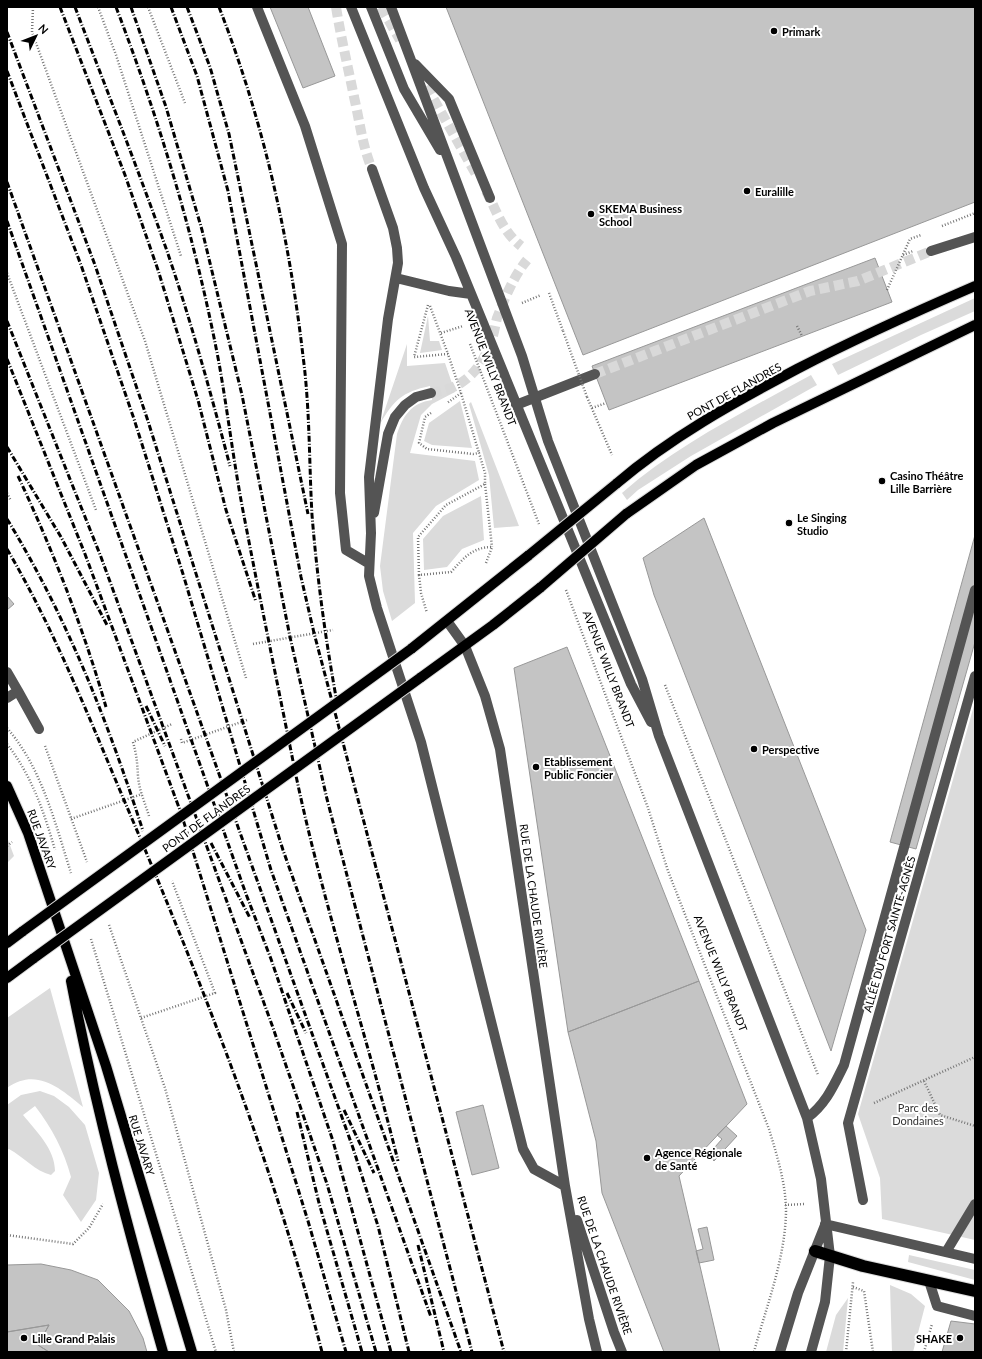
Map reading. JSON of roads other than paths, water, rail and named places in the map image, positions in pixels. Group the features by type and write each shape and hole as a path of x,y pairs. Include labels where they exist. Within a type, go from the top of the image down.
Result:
{"highway":[{"path":"815,1251 830,1256 975,1291"}],"main road":[{"name":"PONT DE FLANDRES","path":"7,943 411,649 616,484 646,458 670,441 732,404 839,348 975,286"},
{"name":"PONT DE FLANDRES","path":"7,978 465,646 541,587 643,500 696,465 773,423 975,325"},
{"name":"RUE JAVARY","path":"7,786 28,833 65,948 106,1066 192,1352"},
{"name":"RUE JAVARY","path":"65,948 87,1066 116,1184 163,1352"}],"street":[{"path":"257,7 305,126 342,244 340,493 346,550 368,563"},
{"name":"AVENUE WILLY BRANDT","path":"351,7 418,175 471,294 628,677 659,736"},
{"path":"371,7 404,89 455,176"},
{"name":"AVENUE WILLY BRANDT","path":"391,7 522,356 548,441 642,679 659,736 807,1118 821,1179 825,1224 830,1256 825,1302 811,1352"},
{"path":"412,61 450,99 490,198"},
{"path":"371,533 369,477 388,319 398,263 393,228 372,169"},
{"path":"931,251 975,237"},
{"path":"396,278 449,291 471,294"},
{"path":"516,406 595,374"},
{"path":"432,393 416,396 405,405 395,416 388,434 371,533 368,563 372,592 421,742 523,1149 534,1169 565,1186"},
{"path":"807,1118 817,1111 827,1099 844,1065 975,590"},
{"name":"RUE DE LA CHAUDE RIVIÈRE","path":"447,620 465,646 485,696 500,749 565,1186 589,1319 597,1352"},
{"path":"7,672 39,729"},
{"name":"ALLÉE DU FORT SAINTE-AGNÈS","path":"863,1200 848,1123 975,676"},
{"path":"7,698 18,691"},
{"name":"RUE DE LA CHAUDE RIVIÈRE","path":"565,1186 622,1352"},
{"path":"946,1252 975,1204"},
{"path":"825,1224 975,1259"},
{"name":"AVENUE WILLY BRANDT","path":"780,1352 798,1293 825,1224"},
{"path":"930,1281 937,1306 975,1316"}],"tunnel":[{"path":"336,7 362,133 372,169"},
{"path":"381,7 400,40"},
{"path":"419,73 477,176"},
{"path":"486,191 504,227 514,240 521,246"},
{"path":"595,374 810,291 858,281 931,251"},
{"path":"431,393 442,391 461,383 476,370 487,352 494,333 497,318 510,288 527,260"}],"railway":[{"path":"60,7 125,175 158,270 198,400 226,510 256,602"},
{"path":"75,7 167,251 216,412 230,466"},
{"path":"116,7 162,138 188,227 210,317 244,516 302,803 314,854 398,1161"},
{"path":"131,7 166,107 202,230 242,395 290,637 327,799 472,1352"},
{"path":"171,7 197,76 228,191 301,577 314,633 504,1352"},
{"path":"187,7 210,67 229,134 308,514"},
{"path":"219,7 249,92 261,135 282,223 290,267 305,376 312,515 316,561 336,697"},
{"path":"7,32 95,265 147,418 283,850 461,1352"},
{"path":"7,71 81,265 134,419 183,574 271,870 431,1317"},
{"path":"7,182 353,1148 378,1226 409,1352"},
{"path":"7,221 246,894 271,959 333,1141 391,1352"},
{"path":"7,321 101,557 272,1025 327,1184 376,1352"},
{"path":"7,359 85,554 181,813 308,1221 346,1352"},
{"path":"7,447 61,537 107,625"},
{"path":"18,476 43,532 66,590 106,707"},
{"path":"7,519 29,556 67,632 100,710 130,790 143,831"},
{"path":"7,549 40,610 70,673 153,868 208,1004 234,1073 281,1211 303,1281 322,1352"},
{"path":"146,706 165,746"},
{"path":"211,843 250,918"},
{"path":"287,993 306,1033"},
{"path":"344,1110 374,1173"},
{"path":"297,1112 319,1203 362,1352"},
{"path":"418,1245 444,1352"}],"place":[{"name":"Primark","path":"774,31"},
{"name":"Euralille","path":"747,191"},
{"name":"SKEMA Business School","path":"591,214"},
{"name":"Casino Théâtre Lille Barrière","path":"882,481"},
{"name":"Le Singing Studio","path":"789,523"},
{"name":"Perspective","path":"754,749"},
{"name":"Etablissement Public Foncier","path":"536,767"},
{"name":"Agence Régionale de Santé","path":"647,1158"},
{"name":"Lille Grand Palais","path":"24,1338"},
{"name":"SHAKE","path":"960,1338"}],"park label":[{"name":"Parc des Dondaines","path":"918,1113"}]}
